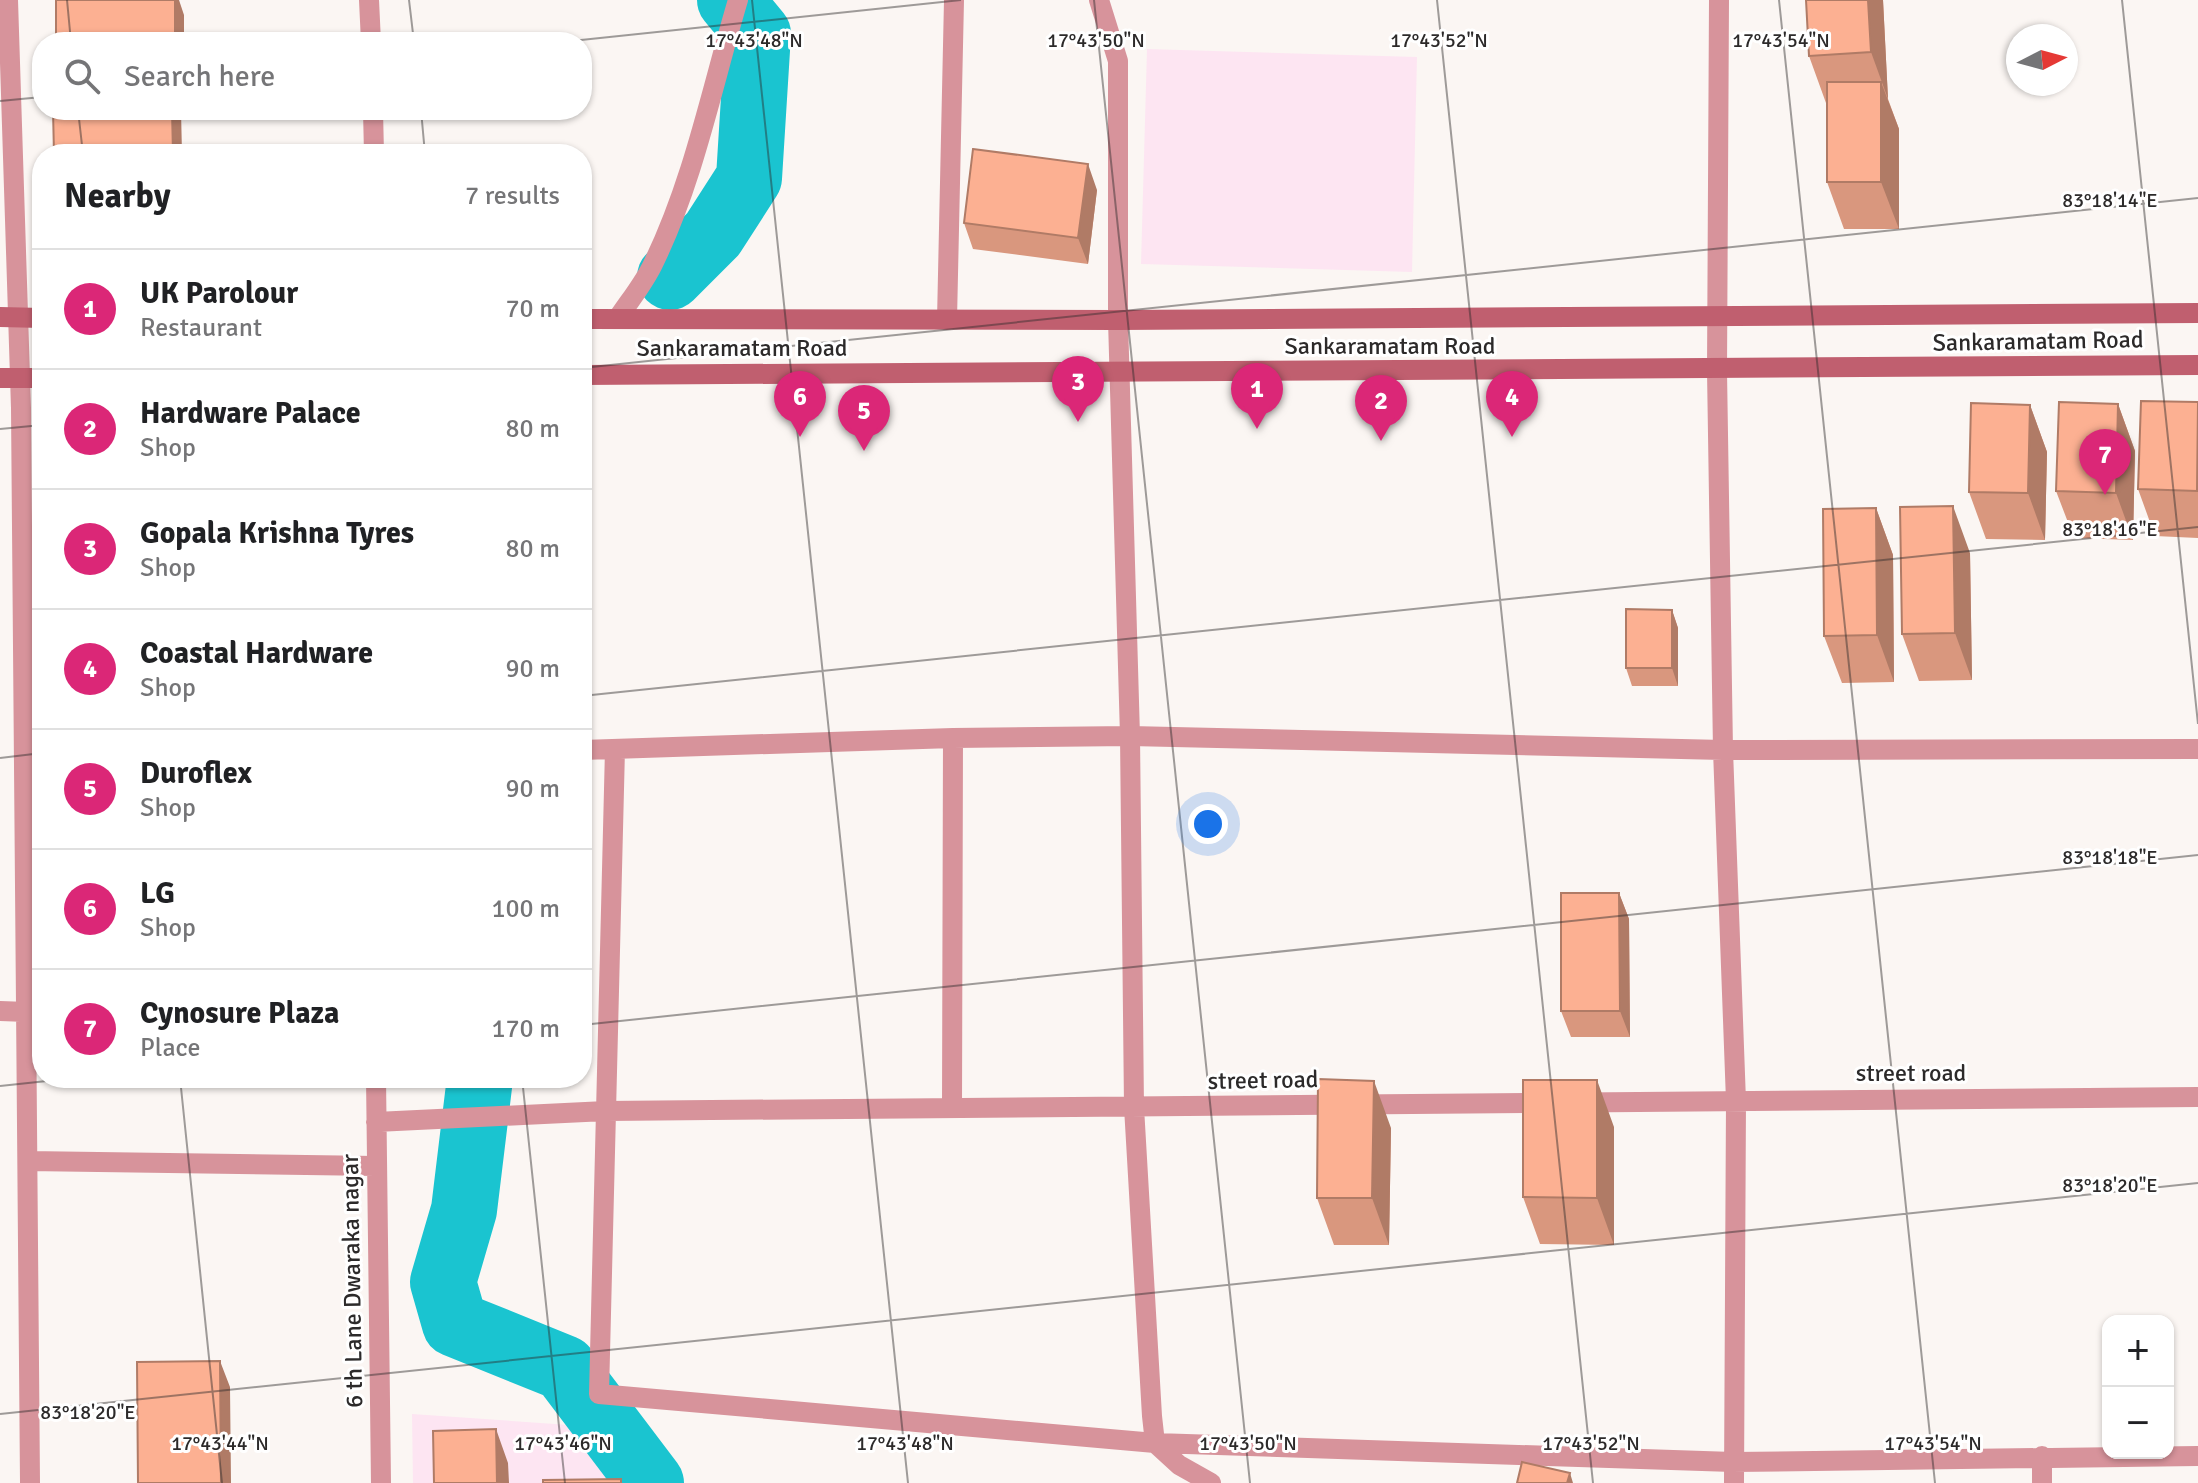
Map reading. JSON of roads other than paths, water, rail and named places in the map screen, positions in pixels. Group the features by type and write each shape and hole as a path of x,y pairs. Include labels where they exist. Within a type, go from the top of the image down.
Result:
{"main road":[{"name":"Sankaramatam Road","path":"592,319 1118,320 2198,313"},
{"path":"10,317 32,318"},
{"name":"Sankaramatam Road","path":"592,375 1717,371 2198,365"},
{"path":"10,378 32,378"}],"street":[{"path":"8,0 10,378 27,1012 30,1483"},
{"path":"369,0 371,32"},
{"path":"618,318 654,264 672,218 703,131 738,0"},
{"path":"947,320 954,0"},
{"path":"1099,0 1118,61 1118,320 1130,736 1134,1107 1155,1443 1179,1465 1211,1483"},
{"path":"1719,0 1717,371 1723,750 1736,1101 1734,1483"},
{"path":"373,120 374,144"},
{"path":"592,750 953,738 1130,736 1723,750 2198,749"},
{"path":"952,1108 953,738"},
{"path":"615,749 599,1394 1155,1443 1733,1462 2198,1456"},
{"path":"0,1011 27,1012"},
{"name":"6 th Lane Dwaraka nagar","path":"376,1088 381,1483"},
{"name":"street road","path":"376,1122 606,1111 2198,1097"},
{"path":"28,1161 375,1166"},
{"path":"2042,1456 2042,1483"}],"waterway":[{"path":"670,277 713,234 749,178 758,34 730,0"},
{"path":"479,1088 464,1210 443,1282 455,1324 564,1368 651,1483"}],"place":[{"name":"Gopala Krishna Tyres","path":"1078,422"},
{"name":"UK Parolour","path":"1257,429"},
{"name":"LG","path":"800,437"},
{"name":"Coastal Hardware","path":"1512,437"},
{"name":"Hardware Palace","path":"1381,441"},
{"name":"Duroflex","path":"864,451"},
{"name":"Cynosure Plaza","path":"2105,495"}]}
